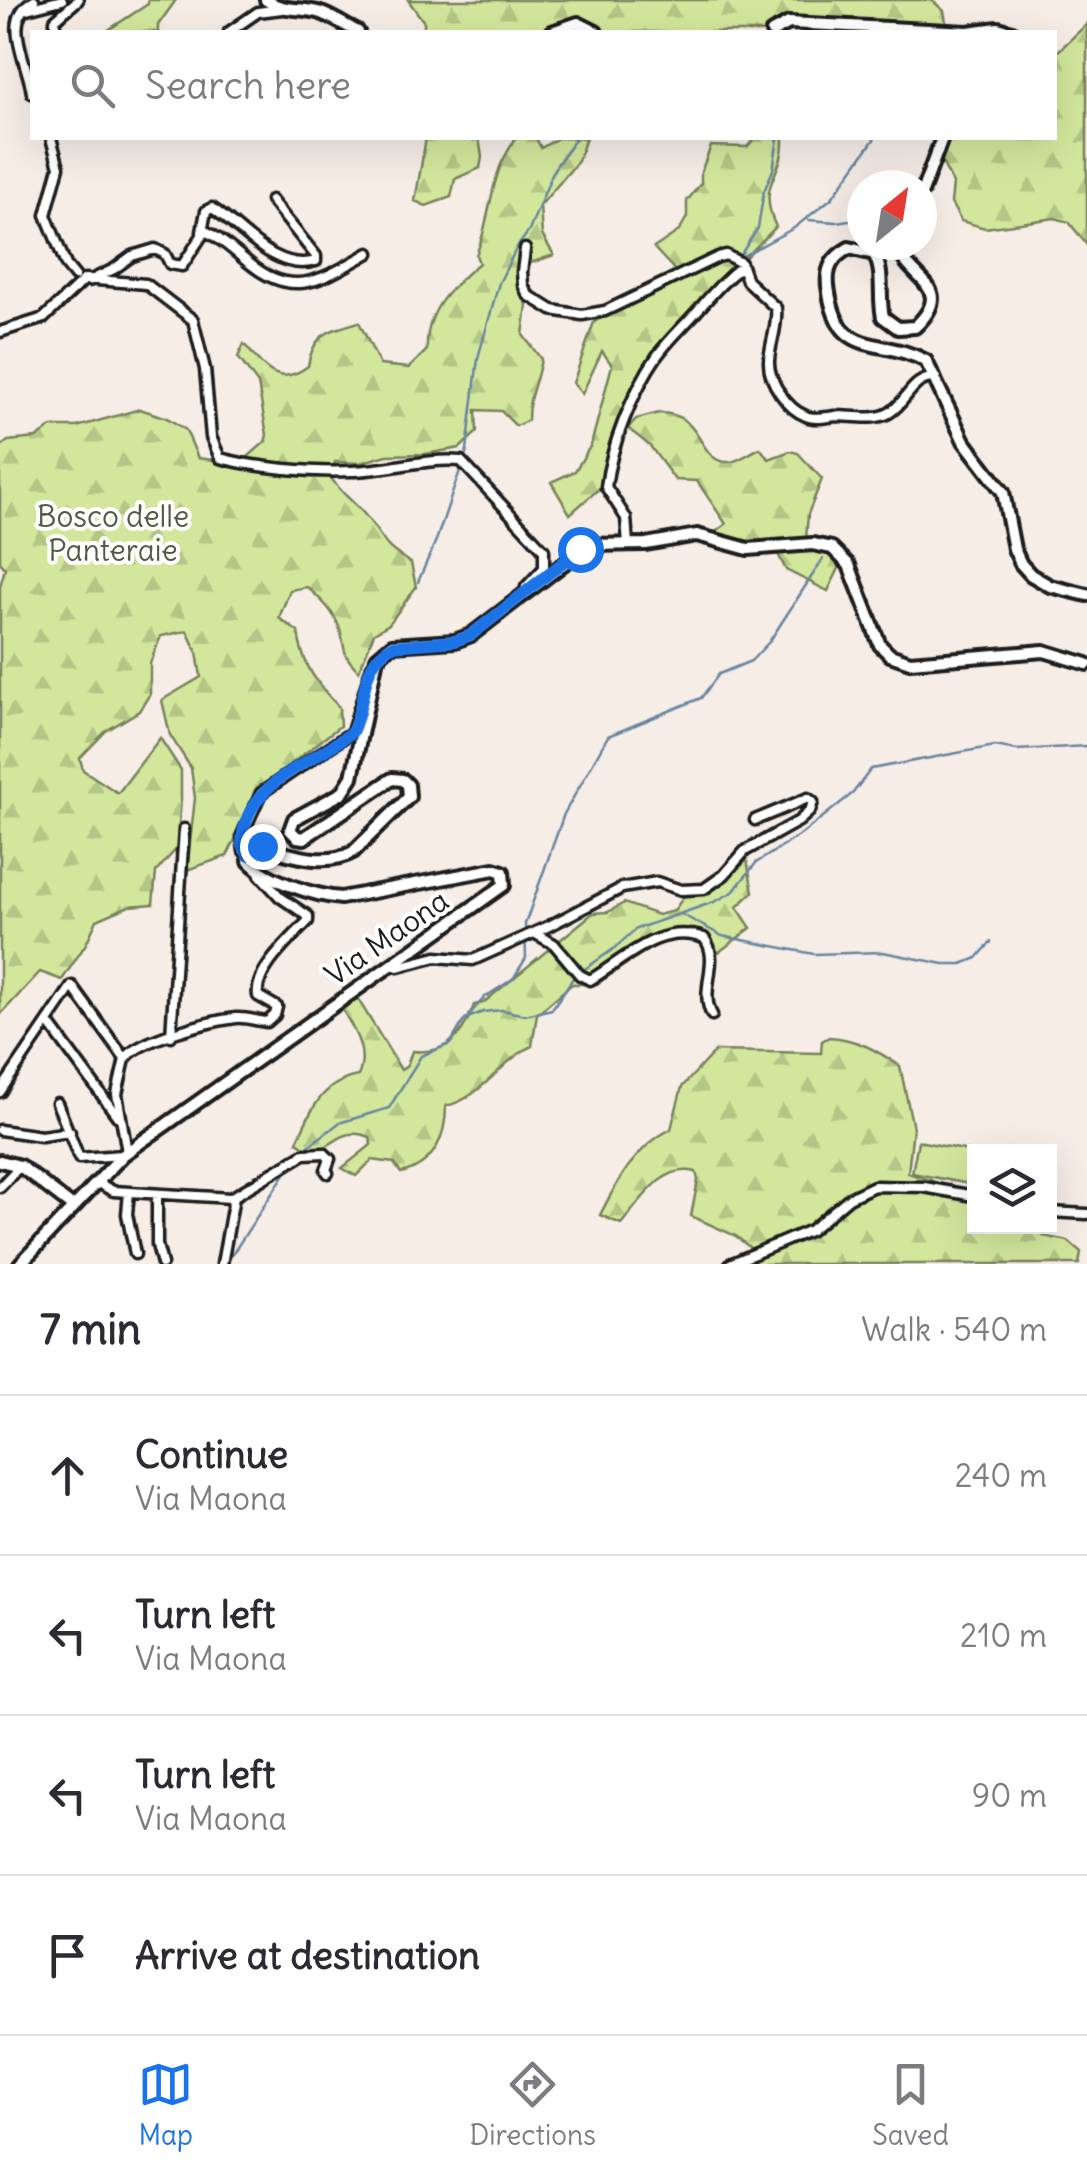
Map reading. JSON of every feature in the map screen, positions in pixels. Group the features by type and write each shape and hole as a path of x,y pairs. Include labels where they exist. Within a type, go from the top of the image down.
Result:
{"main road":[{"path":"266,0 285,9 324,14 354,30"},
{"path":"558,30 578,23 592,30"},
{"path":"776,30 790,23 928,30"},
{"path":"930,170 941,140"},
{"path":"847,249 829,265 827,282 832,307 847,336 868,347 913,354 926,361 964,441 1003,492 1014,550 1021,564 1050,586 1087,595"},
{"path":"877,260 878,299 883,317 898,328 916,327 928,314 931,293 928,282 905,260"},
{"path":"260,871 250,864 248,855 260,846 295,856 342,858 409,797 404,780 392,779 304,838 290,830 294,819 342,793 352,777 377,658 392,646 455,641 471,635 588,546 697,535 748,549 813,544 832,548 849,564 880,645 890,655 910,662 931,662 1044,651 1087,664"},
{"name":"Via Maona","path":"20,1264 125,1154 501,888 506,879 503,872 494,869 341,898 315,894 260,871"},
{"path":"0,1161 20,1166 73,1207"}],"street":[{"path":"30,86 15,36 16,16 34,0"},
{"path":"16,16 31,7 62,0"},
{"path":"55,30 55,20 78,0"},
{"path":"232,30 258,12 285,9"},
{"path":"52,140 59,168 46,215 66,265 79,278 146,284 193,320 207,383 211,436 220,458 352,472 407,463 461,461 544,550 544,568 523,593"},
{"path":"0,332 44,318 79,278 114,269 132,256 155,249 165,254 170,264 182,266 202,232 206,211 212,208 276,258 316,262 316,256 271,200"},
{"path":"202,232 214,235 272,280 290,284 312,282 369,253"},
{"path":"525,250 522,285 528,295 552,310 582,315 605,311 726,255 742,266 747,281 776,308 770,376 790,405 808,418 880,418 894,410 924,378 937,378"},
{"path":"628,544 626,518 606,486 631,409 654,360 668,341 722,280 742,266"},
{"path":"248,855 242,835 262,793 352,732 368,674 377,658"},
{"path":"392,965 398,967 436,957 473,960 622,888 656,882 682,890 704,889 724,875 745,851 799,821 810,811 812,802 808,798 756,820"},
{"path":"171,1036 184,829"},
{"path":"57,1103 80,1158 125,1154 117,1094 125,1059 133,1050 211,1022 240,1017 267,1022 277,1012 276,1005 257,994 257,988 278,951 308,921 308,916 280,897 260,876 260,871"},
{"path":"534,933 554,944 580,975 590,980 647,942 670,935 704,938 712,954 705,994 712,1015"},
{"path":"0,1092 72,986 125,1059"},
{"path":"48,1022 120,1119"},
{"path":"0,1130 41,1136 70,1132"},
{"path":"98,1183 113,1191 234,1196 304,1154 324,1153 330,1159 328,1173"},
{"path":"0,1188 20,1166"},
{"path":"730,1264 811,1230 849,1198 874,1186 924,1186 967,1195"},
{"path":"130,1192 127,1214 134,1254"},
{"path":"157,1194 157,1245 162,1264"},
{"path":"222,1264 234,1196"},
{"path":"1057,1212 1087,1214"}],"green space":[{"path":"148,0 176,0 158,30 108,30 148,4"},
{"path":"408,0 932,0 944,11 947,27 812,21 776,30 598,30 577,20 547,30 424,30 424,22"},
{"path":"1087,24 1087,245 1069,222 1055,218 985,228 961,221 951,203 953,184 941,160 946,140 1057,140 1057,52"},
{"path":"426,140 479,140 480,168 455,179 451,197 426,206 415,201"},
{"name":"Bosco delle Panteraie","path":"514,140 537,140 541,148 555,140 585,140 578,161 540,206 542,235 554,255 519,267 519,285 527,305 523,335 541,359 528,420 516,426 501,411 476,410 477,432 460,448 387,455 360,463 335,462 331,478 388,546 411,563 416,587 389,624 374,633 359,671 346,655 339,627 326,605 307,587 290,590 279,618 298,632 312,673 339,707 340,726 260,788 227,856 187,870 195,798 191,768 170,735 162,700 201,677 197,652 187,631 161,636 150,663 150,694 139,711 106,731 80,758 83,770 118,793 160,738 181,770 177,848 156,872 153,904 129,906 97,920 62,980 40,972 0,1015 0,587 5,568 0,562 0,447 8,441 36,438 52,427 77,427 140,409 167,418 186,430 198,458 240,464 265,442 267,435 258,384 238,357 244,344 272,372 288,376 308,366 314,346 324,335 359,322 380,365 409,368 427,350 430,323 442,301 479,263 476,255 502,163"},
{"path":"753,140 783,140 769,199 776,227 677,325 657,350 608,459 601,487 570,514 551,482 575,471 591,445 612,365 602,351 582,394 573,383 594,322 680,276 654,248 679,231 687,217 687,201 701,183 711,146 747,147"},
{"path":"659,413 685,421 719,460 734,461 760,448 769,459 790,451 798,453 822,479 808,514 806,539 841,564 828,591 786,570 778,554 714,533 726,524 697,481 675,480 650,446 628,428 636,419"},
{"path":"747,860 753,892 737,907 751,928 715,955 695,938 679,935 656,944 597,984 572,984 537,1014 532,1046 470,1095 446,1106 440,1139 422,1164 401,1173 394,1163 372,1160 356,1176 342,1168 371,1145 370,1137 346,1135 312,1152 297,1142 326,1092 358,1076 361,1050 342,1009 358,999 401,1070 407,1066 412,1051 435,1050 452,1041 474,1005 483,1003 593,913 608,912 624,903 658,915 674,911 684,896 710,890"},
{"path":"829,1037 849,1040 900,1066 913,1128 908,1173 967,1193 967,1234 1043,1234 1068,1241 1081,1252 1079,1264 747,1264 749,1247 736,1236 691,1216 696,1172 673,1173 663,1178 621,1224 600,1215 638,1155 671,1129 682,1087 715,1051 821,1053 822,1041"},
{"path":"918,1141 967,1151 967,1184 912,1173"}],"waterway":[{"path":"418,582 467,450 478,358 499,283 529,231 554,169 575,140"},
{"path":"739,257 758,228 778,140"},
{"path":"739,258 794,228 832,198 874,140"},
{"path":"808,220 847,220"},
{"path":"469,1015 485,997 513,979 526,958 525,924 564,814 608,736 701,698 719,674 751,661 769,642 823,559"},
{"path":"582,971 636,929 733,892 756,863 803,833 853,793 871,769 995,746 1017,750 1087,746"},
{"path":"681,914 722,936 814,954 883,952 962,964 977,958 991,942"},
{"path":"301,1152 339,1123 389,1108 421,1056 450,1044 465,1019 483,1012 502,1010 525,1015 552,1009 575,975"},
{"path":"226,1264 290,1166"}],"route":[{"path":"262,846 248,855 242,835 262,793 352,732 368,674 384,650 455,641 471,635 580,549"}]}
